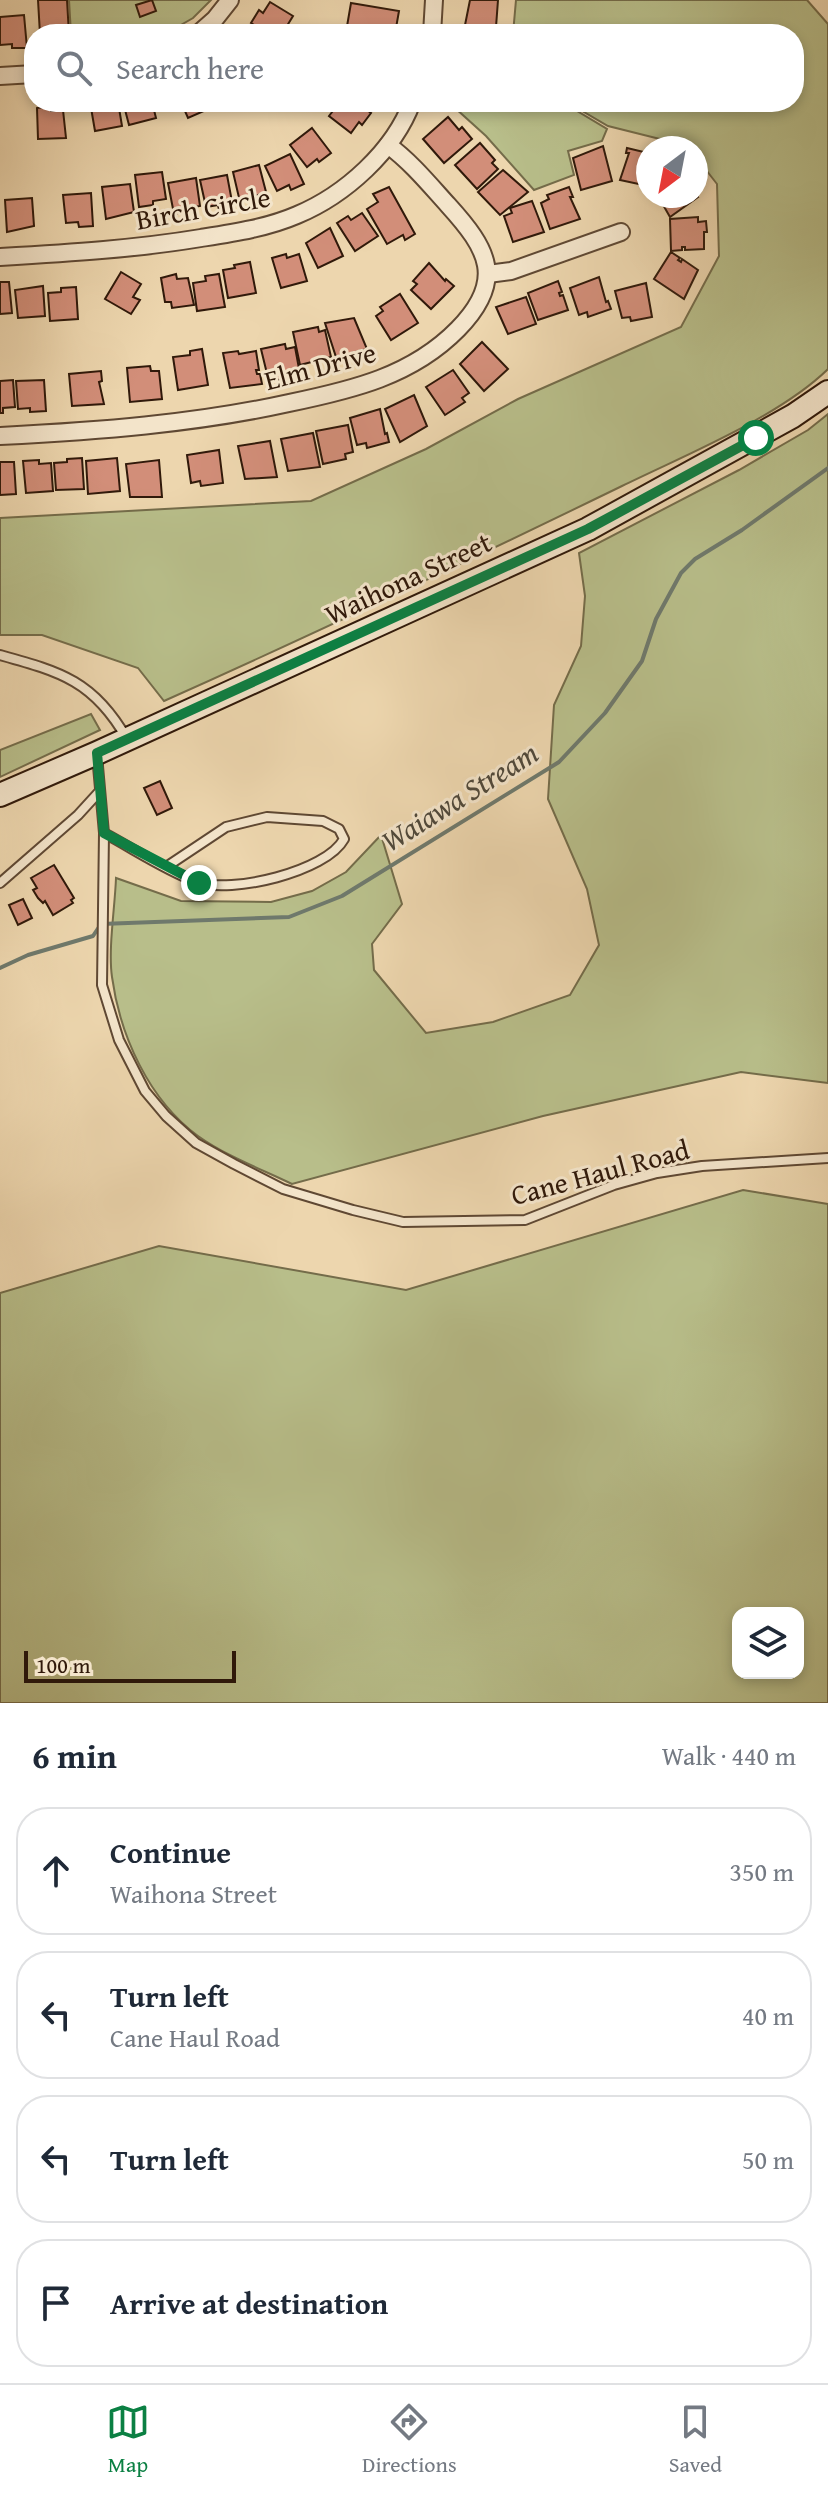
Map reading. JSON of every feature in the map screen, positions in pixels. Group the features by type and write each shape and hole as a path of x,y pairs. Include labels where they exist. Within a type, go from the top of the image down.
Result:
{"street":[{"path":"209,24 230,0"},
{"path":"433,24 434,0"},
{"path":"0,76 24,75"},
{"name":"Birch Circle","path":"0,257 166,243 268,225 316,206 338,192 388,145 406,112"},
{"path":"388,145 406,158 473,234 483,252 488,274 511,271 621,232"},
{"name":"Elm Drive","path":"0,436 201,419 257,410 371,384 418,361 456,331 479,303 488,274"},
{"name":"Waihona Street","path":"0,795 588,529 793,416 828,392"}],"lane":[{"path":"0,655 70,678 95,694 114,716 127,739"},
{"name":"Cane Haul Road","path":"97,753 104,833 102,985 119,1040 145,1091 166,1116 196,1143 283,1189 403,1222 525,1220 614,1185 657,1173 702,1166 828,1158"},
{"path":"0,883 78,815 99,792"},
{"path":"104,833 166,867 199,883 275,880 321,861 344,839 339,829 323,821 267,817 226,827 166,867"}],"green space":[{"path":"69,0 211,0 182,24 70,24"},
{"path":"516,0 807,0 828,24 828,369 808,387 730,434 164,701 138,668 42,635 0,635 0,518 311,501 426,449 518,399 681,327 719,256 717,184 708,172 708,136 648,136 608,126 584,112 804,112 804,24 514,24"},
{"path":"459,112 579,112 607,129 602,141 568,151 574,175 534,190 486,136"},
{"path":"828,414 828,1083 741,1072 543,1116 292,1184 220,1150 181,1121 151,1085 122,1022 112,977 111,954 116,878 181,901 271,902 312,891 346,872 381,835 402,904 372,944 374,970 426,1033 493,1022 570,995 599,945 587,889 548,799 554,705 581,646 585,596 579,553 739,470 808,430"},
{"path":"91,714 100,730 0,777 0,750"},
{"path":"743,1190 828,1204 828,1703 0,1703 0,1293 159,1246 406,1290"}],"building":[{"path":"38,0 67,0 68,24 39,24"},
{"path":"152,0 156,11 140,17 136,5"},
{"path":"470,0 498,0 496,24 465,24"},
{"path":"270,2 293,16 288,24 251,23 259,10 263,13"},
{"path":"351,3 399,11 397,24 347,24"},
{"path":"24,15 24,48 12,48 12,44 0,45 0,17"},
{"path":"37,112 63,112 66,138 38,139"},
{"path":"92,112 120,112 122,126 95,131"},
{"path":"126,112 154,112 156,118 129,125"},
{"path":"185,112 202,112 188,118"},
{"path":"332,112 371,113 351,133 329,116"},
{"path":"448,117 472,139 444,163 423,139"},
{"path":"312,128 331,153 307,167 290,145"},
{"path":"480,143 495,160 492,163 498,169 477,189 455,165"},
{"path":"603,146 612,181 581,190 573,158"},
{"path":"627,148 636,150 636,183 620,180 629,153 626,153"},
{"path":"290,154 304,184 291,190 289,185 277,191 265,166"},
{"path":"259,165 266,192 240,202 233,172"},
{"path":"503,170 528,192 500,215 478,192"},
{"path":"162,172 166,199 139,207 135,175"},
{"path":"227,175 233,207 219,210 218,205 206,207 200,180"},
{"path":"196,178 200,206 174,214 168,183"},
{"path":"130,184 134,212 106,219 102,187"},
{"path":"389,187 415,234 405,240 403,235 387,244 367,209 378,202 373,194"},
{"path":"569,187 580,219 550,229 541,203 549,199 547,195"},
{"path":"91,193 93,226 79,227 78,222 66,223 63,195"},
{"path":"32,198 34,226 7,232 5,200"},
{"path":"532,201 544,232 513,242 504,216 512,213 510,208"},
{"path":"665,208 683,208 670,217"},
{"path":"362,213 378,236 355,251 337,223 348,216 351,220"},
{"path":"698,217 698,222 706,221 704,249 685,250 682,247 682,250 671,251 670,219"},
{"path":"330,228 343,256 318,268 306,243"},
{"path":"671,252 681,262 682,259 698,270 684,299 654,279"},
{"path":"286,254 287,258 299,254 307,281 281,288 272,258"},
{"path":"250,262 256,293 228,298 223,270"},
{"path":"429,263 445,281 454,286 431,309 411,290 417,284 413,281"},
{"path":"121,272 141,284 133,297 140,300 131,314 105,299"},
{"path":"176,274 177,279 188,278 194,305 172,308 171,302 165,302 161,278"},
{"path":"219,274 225,307 197,311 193,283 206,281 205,276"},
{"path":"599,277 611,309 588,317 587,312 579,315 570,288"},
{"path":"558,281 562,292 560,296 563,295 568,310 538,320 528,293"},
{"path":"0,282 9,282 12,313 0,314"},
{"path":"646,283 652,317 631,321 630,317 622,318 615,291"},
{"path":"43,286 45,316 18,318 15,290"},
{"path":"76,287 78,319 50,321 48,293"},
{"path":"400,294 418,323 391,340 376,316 383,311 380,307"},
{"path":"526,297 536,324 508,334 496,307"},
{"path":"354,318 367,349 336,357 325,323"},
{"path":"318,327 319,332 325,330 331,357 300,365 293,332"},
{"path":"482,342 508,369 484,391 460,364"},
{"path":"285,344 286,349 295,347 300,374 269,382 261,349"},
{"path":"202,349 208,385 178,390 173,357 190,355 190,351"},
{"path":"238,351 239,354 256,351 259,370 256,370 262,384 230,388 223,353"},
{"path":"150,366 151,371 159,371 162,399 130,402 127,368"},
{"path":"453,370 469,393 462,398 465,402 445,415 426,387"},
{"path":"101,371 102,381 99,382 104,404 72,406 69,374"},
{"path":"13,380 15,407 3,408 3,413 0,413 0,381"},
{"path":"44,380 46,411 18,409 16,381"},
{"path":"414,395 427,426 400,442 385,409"},
{"path":"380,409 389,442 367,448 366,443 357,445 350,418"},
{"path":"348,425 353,452 345,454 346,459 323,464 316,431"},
{"path":"313,433 320,467 288,471 281,439"},
{"path":"270,441 277,477 245,479 238,446"},
{"path":"219,450 223,483 201,486 200,481 191,483 187,455"},
{"path":"82,458 84,489 56,490 54,463"},
{"path":"117,458 120,491 88,494 86,461"},
{"path":"39,460 39,464 51,463 53,491 26,493 23,461"},
{"path":"159,460 162,497 130,497 126,464"},
{"path":"0,462 14,462 16,494 0,495"},
{"path":"160,781 172,808 157,815 144,788"},
{"path":"54,865 74,898 71,900 73,903 53,915 45,901 43,903 33,890 37,888 31,878"},
{"path":"23,899 32,918 18,925 9,905"}],"waterway":[{"name":"Waiawa Stream","path":"0,968 28,955 93,936 101,924 289,917 342,896 559,762 605,713 642,661 656,619 681,573 695,559 742,530 828,468"}],"route":[{"path":"199,883 104,833 97,753 588,529 756,438"}]}
